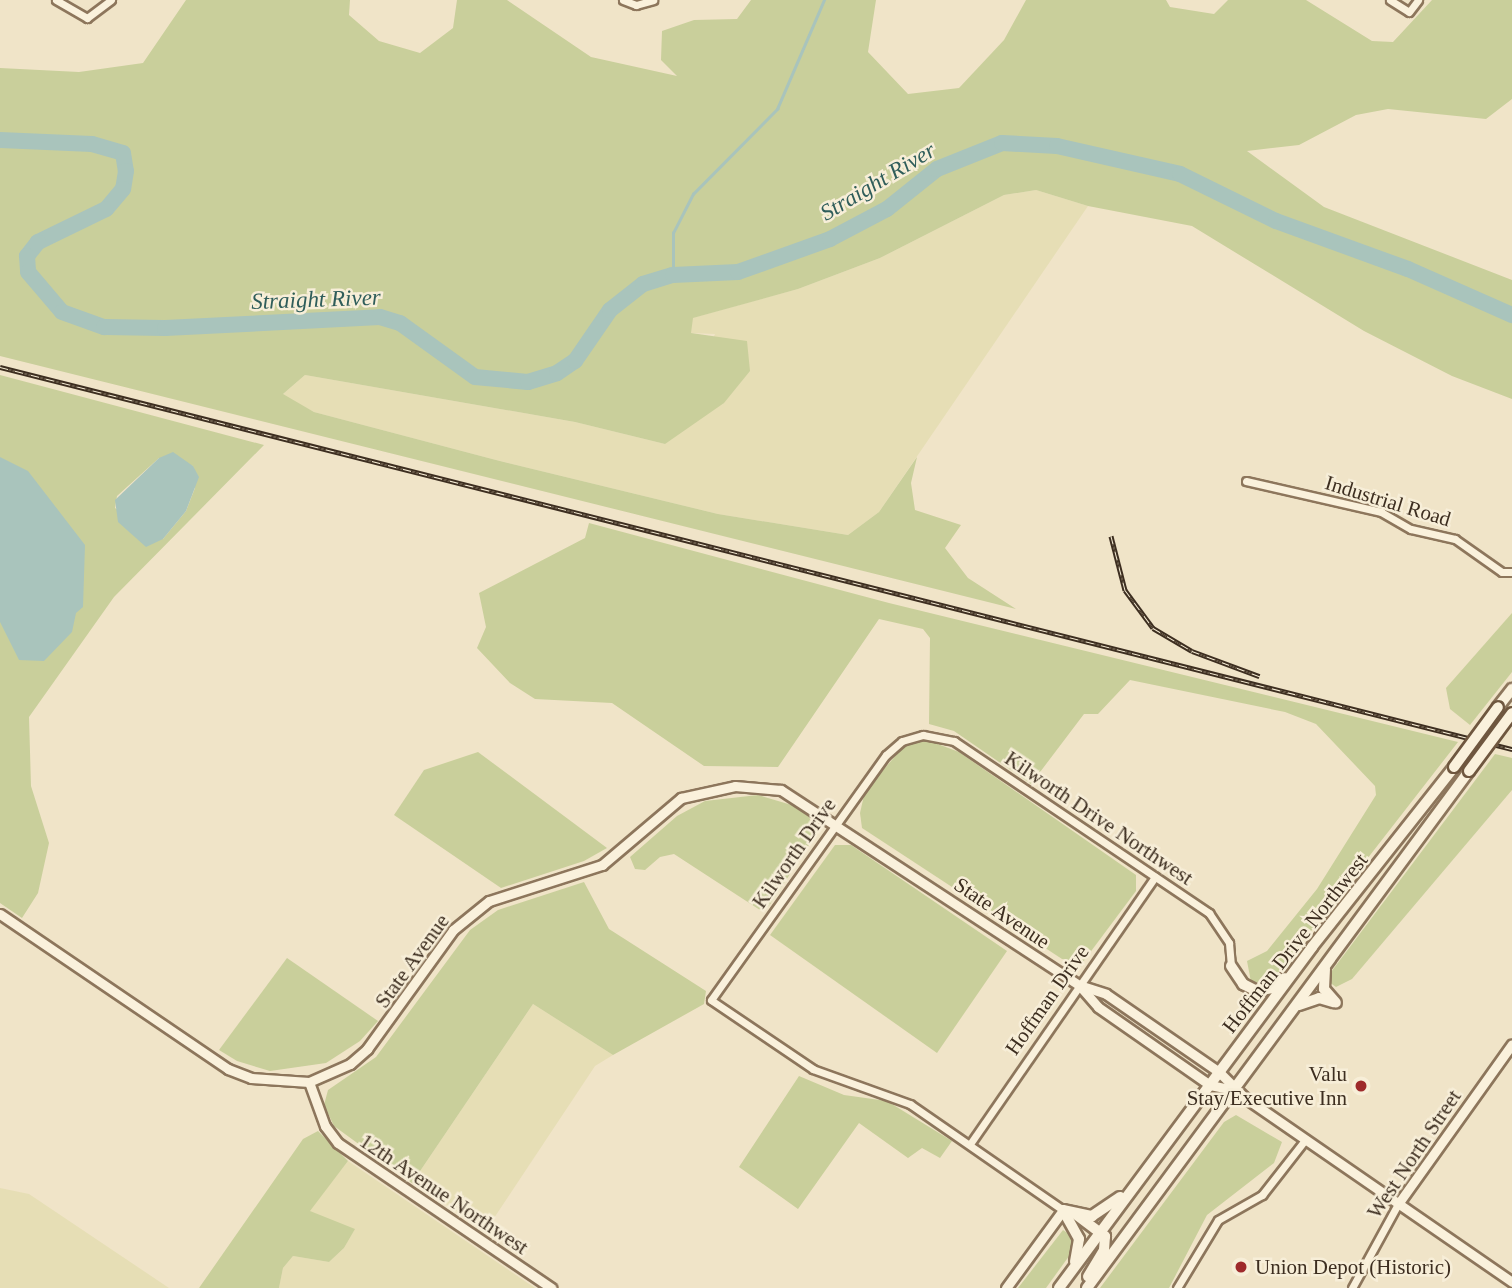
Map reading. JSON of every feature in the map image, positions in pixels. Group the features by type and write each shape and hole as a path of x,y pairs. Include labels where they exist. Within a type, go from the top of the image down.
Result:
{"main road":[{"name":"Hoffman Drive Northwest","path":"1059,1288 1312,947 1512,689"},
{"name":"Hoffman Drive Northwest","path":"1087,1288 1512,713"},
{"path":"1231,966 1249,989 1264,992 1284,979 1312,947"},
{"path":"1293,1010 1312,999 1336,1003 1322,982 1328,960"},
{"path":"1069,1212 1092,1216 1103,1212 1140,1179"},
{"path":"1069,1212 1101,1231 1104,1250 1081,1288"},
{"path":"1069,1212 1079,1238 1070,1273"}],"street":[{"path":"56,0 87,18 111,0"},
{"path":"623,0 636,5 653,0"},
{"path":"1390,0 1409,12 1418,0"},
{"name":"Industrial Road","path":"1246,481 1381,512 1411,529 1455,539 1502,572 1512,572"},
{"name":"Kilworth Drive Northwest","path":"915,737 933,735 954,741 1216,920 1228,943 1231,966"},
{"name":"Kilworth Drive","path":"915,737 886,755 711,1000 813,1069 893,1095 970,1144"},
{"name":"State Avenue","path":"0,914 228,1069 263,1080 309,1082 350,1064 367,1049 468,915 520,887 601,865 681,798 734,786 781,790 837,823 1079,985"},
{"name":"Hoffman Drive","path":"970,1144 1155,877"},
{"path":"1079,985 1106,994 1219,1072 1234,1090 1512,1282"},
{"path":"1079,985 1098,1007 1210,1085 1234,1090"},
{"name":"West North Street","path":"1352,1288 1398,1204 1512,1044"},
{"name":"12th Avenue Northwest","path":"309,1082 325,1126 338,1143 551,1288"},
{"path":"1177,1288 1218,1220 1269,1188 1305,1140"},
{"path":"970,1144 1069,1212 1006,1288"}],"shaded area":[{"path":"1036,190 1088,206 879,512 848,535 718,514 496,460 314,412 282,395 305,375 575,422 665,444 715,334 690,333 692,318 798,289 880,258 1004,195"},
{"path":"533,1004 613,1055 595,1066 486,1230 412,1183"},
{"path":"348,1161 535,1288 279,1288 283,1268 293,1256 329,1262 344,1248 354,1230 309,1211"},
{"path":"0,1188 29,1194 169,1288 0,1288"}],"green space":[{"path":"186,0 350,0 349,15 379,41 420,53 453,28 457,0 507,0 591,57 677,76 661,60 662,31 694,20 737,19 751,0 876,0 868,52 908,94 959,88 1004,40 1026,0 1166,0 1170,7 1214,14 1228,0 1306,0 1372,41 1393,42 1432,0 1512,0 1512,99 1486,119 1388,109 1356,115 1299,145 1247,151 1324,207 1512,280 1512,399 1452,376 1364,331 1192,226 1088,206 1036,190 1004,195 880,258 798,289 693,318 691,333 747,341 750,371 724,403 665,444 575,422 305,375 283,394 314,412 496,460 718,514 848,535 879,512 917,457 911,483 915,510 961,525 945,548 968,578 1016,609 0,356 0,68 79,72 143,63"},
{"path":"0,375 264,445 114,597 29,717 31,786 49,843 38,893 22,918 0,903","holes":["159,458 193,466 195,488 186,511 163,539 115,508 117,496"]},
{"path":"589,523 889,603 1458,742 1280,971 1268,983 1251,982 1247,961 1267,951 1317,889 1376,795 1375,786 1316,724 1285,712 1130,680 1098,714 1084,714 1031,784 954,731 929,724 930,638 923,629 879,619 778,767 704,766 612,703 535,699 510,683 477,648 486,627 479,593 585,538"},
{"path":"1512,613 1512,672 1470,725 1450,709 1446,688"},
{"path":"927,740 959,752 1136,875 1136,891 1083,962 1062,959 862,828 860,813 865,791 904,746"},
{"path":"478,752 607,848 584,861 501,888 394,815 424,770"},
{"path":"1495,754 1512,758 1512,790 1352,979 1336,987 1329,982 1331,972"},
{"path":"758,795 795,806 808,815 817,833 769,906 760,910 674,854 660,857 645,870 635,869 630,857 677,816 705,801"},
{"path":"835,845 851,845 1007,951 937,1053 770,935"},
{"path":"584,882 609,929 706,991 704,1004 613,1055 533,1004 412,1183 334,1126 324,1105 328,1090 376,1057 470,930 498,910"},
{"path":"287,958 378,1021 360,1041 326,1063 270,1071 237,1061 219,1050"},
{"path":"799,1076 844,1095 887,1101 952,1141 940,1158 922,1148 908,1158 859,1123 798,1209 739,1167"},
{"path":"1236,1115 1282,1142 1274,1163 1207,1215 1169,1288 1100,1288 1224,1122"},
{"path":"318,1131 348,1161 310,1211 355,1229 344,1248 329,1262 293,1256 283,1268 279,1288 199,1288 303,1139"},
{"path":"1063,1230 1072,1236 1072,1252 1046,1288 1018,1288"}],"water":[{"path":"173,452 193,466 199,477 186,511 163,539 146,547 118,522 115,500 159,458"},
{"path":"0,457 28,471 85,545 83,607 76,613 72,632 44,661 19,660 0,622"}],"waterway":[{"path":"673,275 673,233 693,194 777,109 824,0"},
{"name":"Straight River","path":"0,140 92,144 123,153 126,171 123,189 106,209 38,242 27,256 28,272 62,312 104,327 165,328 380,317 400,323 475,377 528,382 557,373 575,361 610,310 643,284 673,275 738,272 830,239 887,209 937,169 1002,143 1057,146 1180,174 1276,221 1408,269 1512,315"}],"railway":[{"path":"0,367 1512,749"},
{"path":"1111,536 1125,590 1153,628 1192,651 1259,676"}],"place":[{"name":"Valu Stay/Executive Inn","path":"1361,1086"},
{"name":"Union Depot (Historic)","path":"1241,1267"}]}
